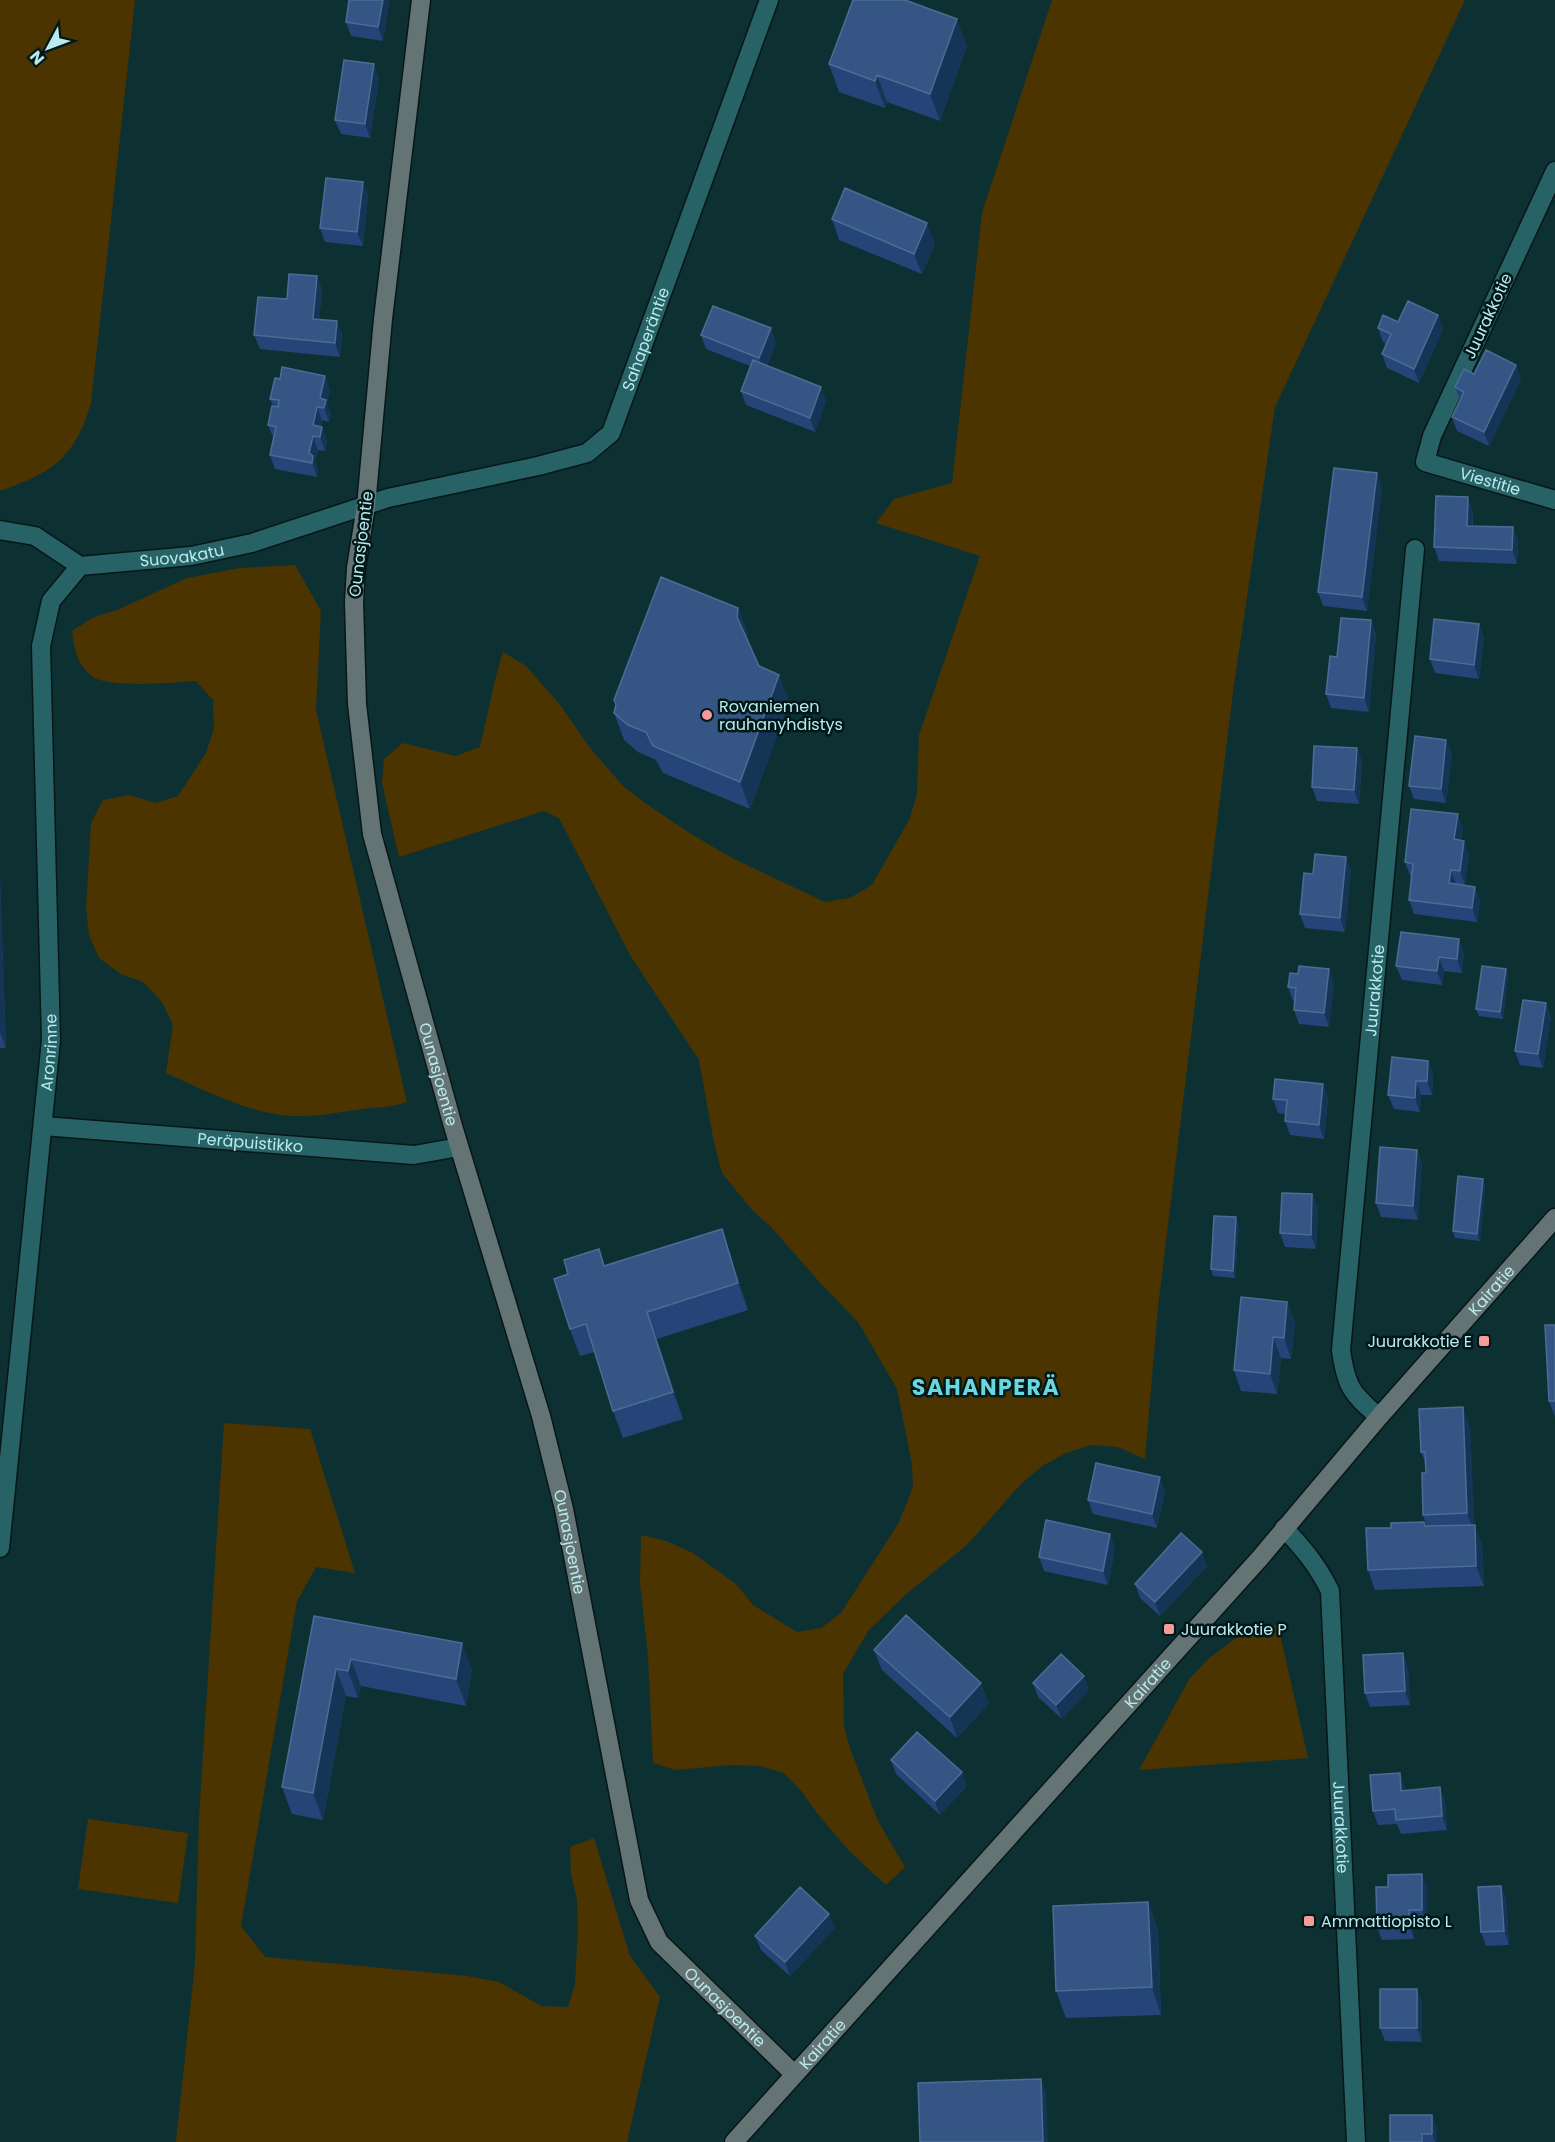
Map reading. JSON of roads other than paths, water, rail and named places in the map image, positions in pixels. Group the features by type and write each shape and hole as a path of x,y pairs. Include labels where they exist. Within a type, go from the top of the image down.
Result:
{"street":[{"name":"Ounasjoentie","path":"421,0 383,320 366,506 356,568 354,602 357,704 372,834 459,1147 541,1416 564,1509 639,1900 658,1942 794,2074"},
{"name":"Sahaperäntie","path":"366,506 388,498 538,466 587,453 611,433 769,0"},
{"name":"Juurakkotie","path":"1425,462 1432,436 1555,171"},
{"name":"Viestitie","path":"1425,462 1555,500"},
{"name":"Suovakatu","path":"80,566 191,556 252,543 366,506"},
{"path":"0,530 35,536 80,566"},
{"name":"Juurakkotie","path":"1379,1417 1357,1398 1345,1377 1341,1350 1415,549"},
{"name":"Aronrinne","path":"0,1548 51,1040 41,646 51,601 80,566"},
{"name":"Peräpuistikko","path":"43,1126 414,1155 459,1147"},
{"name":"Kairatie","path":"734,2142 1260,1557 1379,1417 1555,1218"},
{"name":"Juurakkotie","path":"1284,1528 1309,1554 1330,1592 1356,2142"}],"place":[{"name":"Rovaniemen rauhanyhdistys","path":"707,715"},
{"name":"Juurakkotie E","path":"1484,1341"},
{"name":"Juurakkotie P","path":"1169,1629"},
{"name":"Ammattiopisto L","path":"1309,1921"}],"district":[{"name":"SAHANPERÄ","path":"986,1387"}]}
